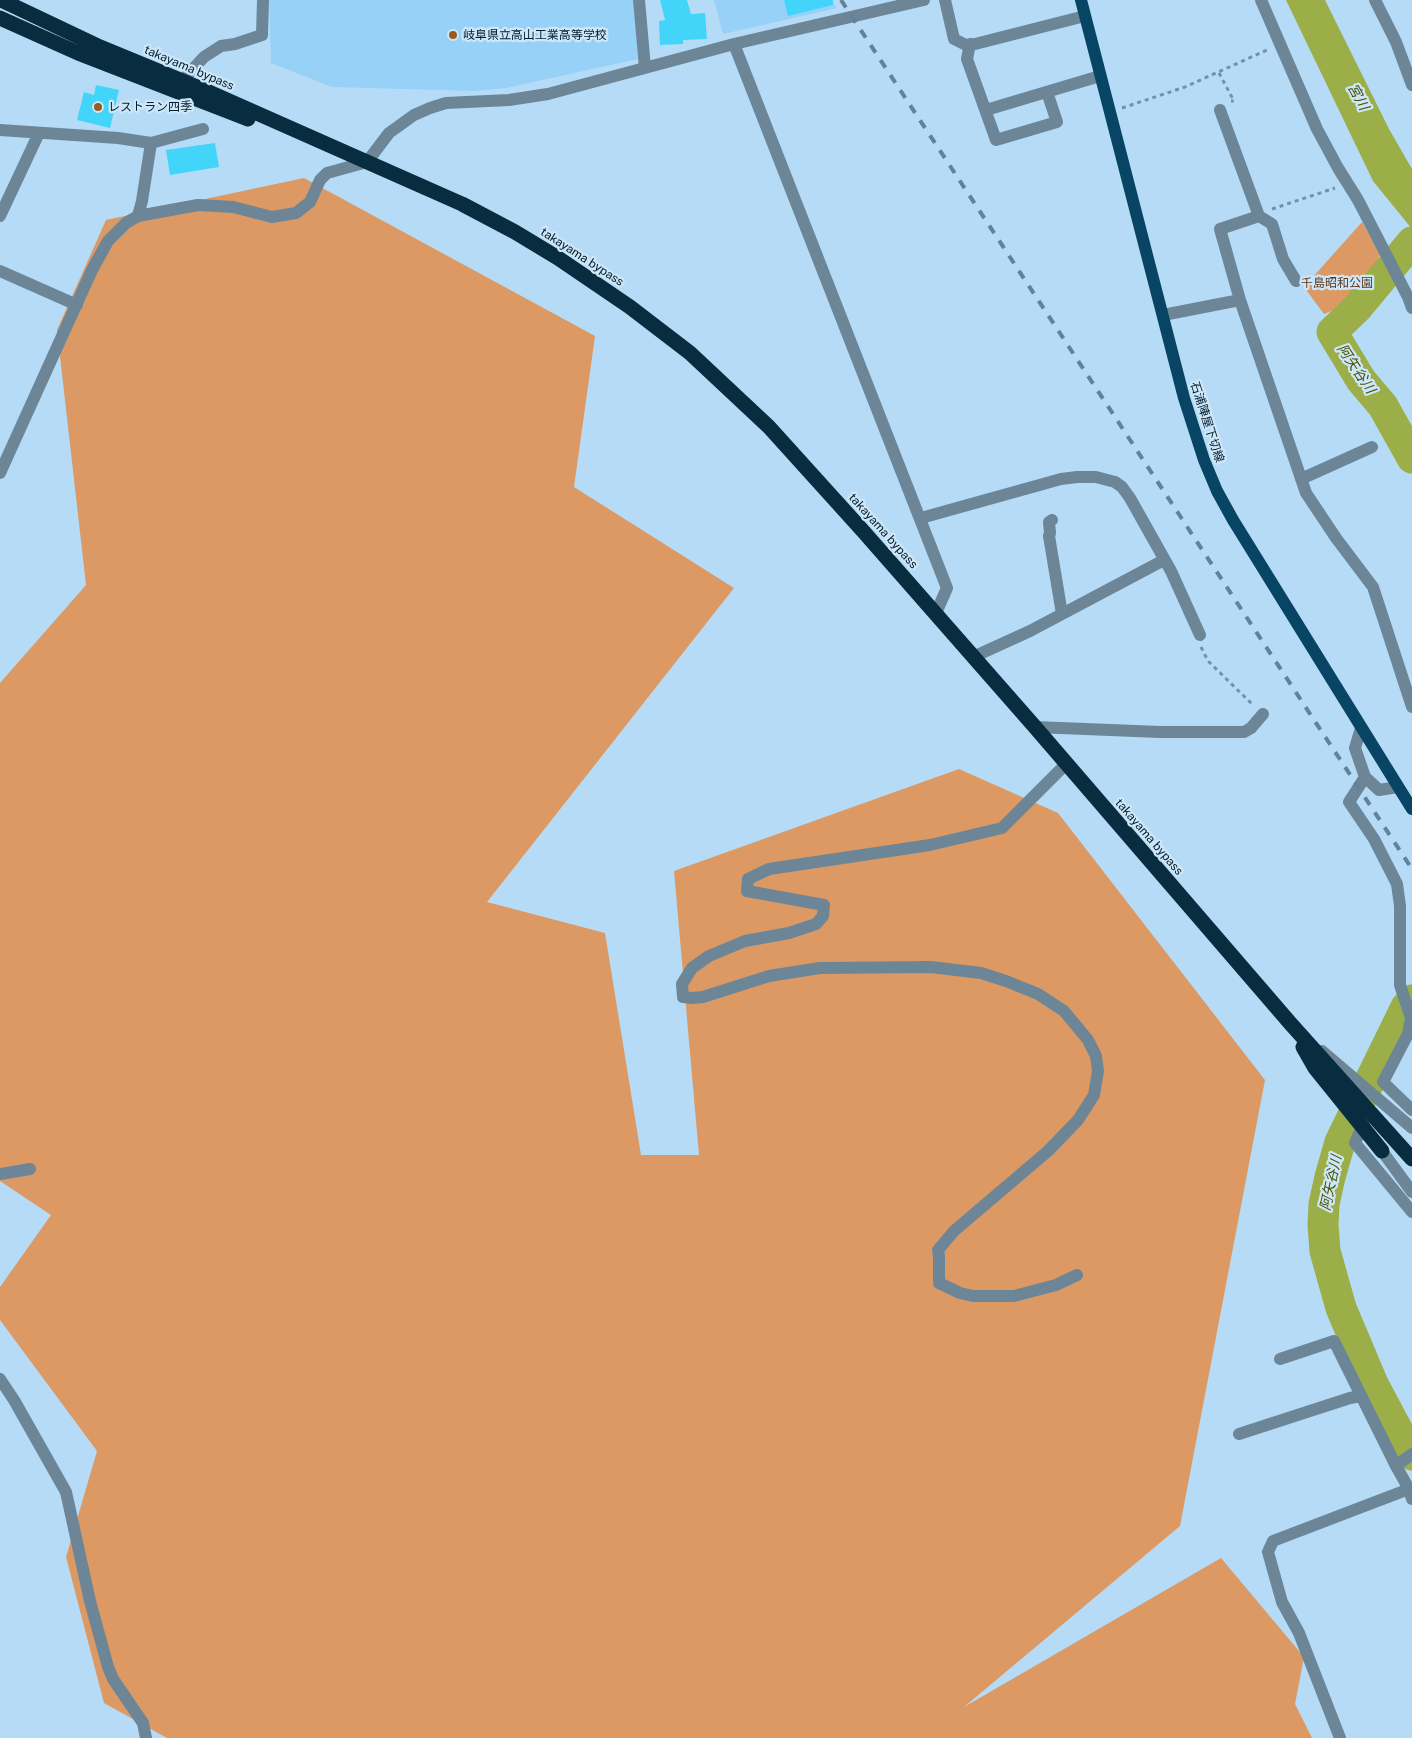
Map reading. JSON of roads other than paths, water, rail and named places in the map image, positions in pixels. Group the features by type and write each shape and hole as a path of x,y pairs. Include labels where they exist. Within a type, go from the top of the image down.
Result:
{"highway":[{"name":"takayama bypass","path":"1,0 100,47 462,204 558,258 630,307 690,353 769,427 974,657 1290,1023"},
{"name":"takayama bypass","path":"0,18 78,53 206,104 366,162"},
{"path":"1290,1023 1314,1068 1382,1151"},
{"path":"1290,1023 1412,1159"}],"main road":[{"name":"石浦陣屋下切線","path":"1081,0 1184,398 1204,460 1217,491 1233,520 1361,728 1405,792 1412,809"}],"street":[{"path":"182,81 204,57 221,46 235,44 262,35 263,0"},
{"path":"638,0 645,68"},
{"path":"0,473 92,270 108,241 126,223 138,216 198,206 233,207 272,217 296,213 310,202 320,180 327,173 366,162 389,133 414,115 430,108 446,103 509,100 548,94 734,44 924,0"},
{"path":"945,0 954,39 966,45 1085,16"},
{"path":"1260,0 1317,129 1384,251 1412,308"},
{"path":"1375,0 1396,42 1412,85"},
{"path":"734,44 948,588 936,614"},
{"path":"970,44 968,59 996,140 1058,122 1047,92"},
{"path":"986,110 1100,76"},
{"path":"1223,107 1258,215 1272,224 1284,259 1296,281"},
{"path":"0,130 151,142 203,129"},
{"path":"0,216 38,133"},
{"path":"138,216 151,142"},
{"path":"1258,215 1220,229 1240,300 1306,493 1336,538 1373,587 1412,707"},
{"path":"0,271 77,305"},
{"path":"1163,315 1240,300"},
{"path":"1301,479 1372,447"},
{"path":"921,518 1061,479 1077,477 1106,479 1115,482 1130,498 1171,571 1200,635"},
{"path":"1052,520 1049,522 1049,536 1062,614"},
{"path":"974,657 1062,614 1164,560"},
{"path":"1035,727 1160,732 1244,732 1251,728 1262,714"},
{"path":"1361,728 1355,748 1365,777 1379,790 1405,792"},
{"path":"1066,764 1002,828 930,845 769,869 748,879 747,891 824,904 823,916 816,924 789,933 745,941 710,956 692,968 682,984 683,997 692,998 703,997 769,976 820,968 931,967 981,973 1006,981 1038,994 1064,1012 1088,1040 1096,1056 1098,1071 1094,1095 1078,1120 1048,1151 954,1230 938,1250 939,1283 960,1293 973,1296 1014,1296 1056,1285 1077,1275"},
{"path":"1365,777 1349,802 1374,839 1397,884 1400,906 1400,985 1411,1018 1408,1034 1355,1142 1412,1212"},
{"path":"1290,1023 1412,1128"},
{"path":"1383,1082 1407,1095 1412,1110"},
{"path":"1382,1151 1412,1192"},
{"path":"0,1174 30,1169"},
{"path":"1280,1359 1334,1341 1361,1396 1404,1460 1410,1494 1273,1541 1268,1552 1282,1602 1299,1633 1340,1738"},
{"path":"0,1380 14,1400 66,1492 90,1601 108,1667 113,1679 143,1723 146,1738"},
{"path":"1239,1434 1361,1396"}],"water":[{"name":"宮川","path":"1286,0 1325,0 1389,129 1412,169 1412,229 1373,181"}],"waterway":[{"name":"阿矢谷川","path":"1412,242 1357,308 1332,332 1361,380 1383,406 1412,458"},
{"name":"阿矢谷川","path":"1412,1000 1406,1007 1340,1142 1324,1204 1323,1225 1325,1251 1341,1308 1373,1384 1412,1455"}],"railway":[{"path":"841,0 1412,869"}],"place":[{"name":"岐阜県立高山工業高等学校","path":"453,35"},
{"name":"レストラン四季","path":"98,107"}],"park label":[{"name":"千島昭和公園","path":"1337,283"}]}
